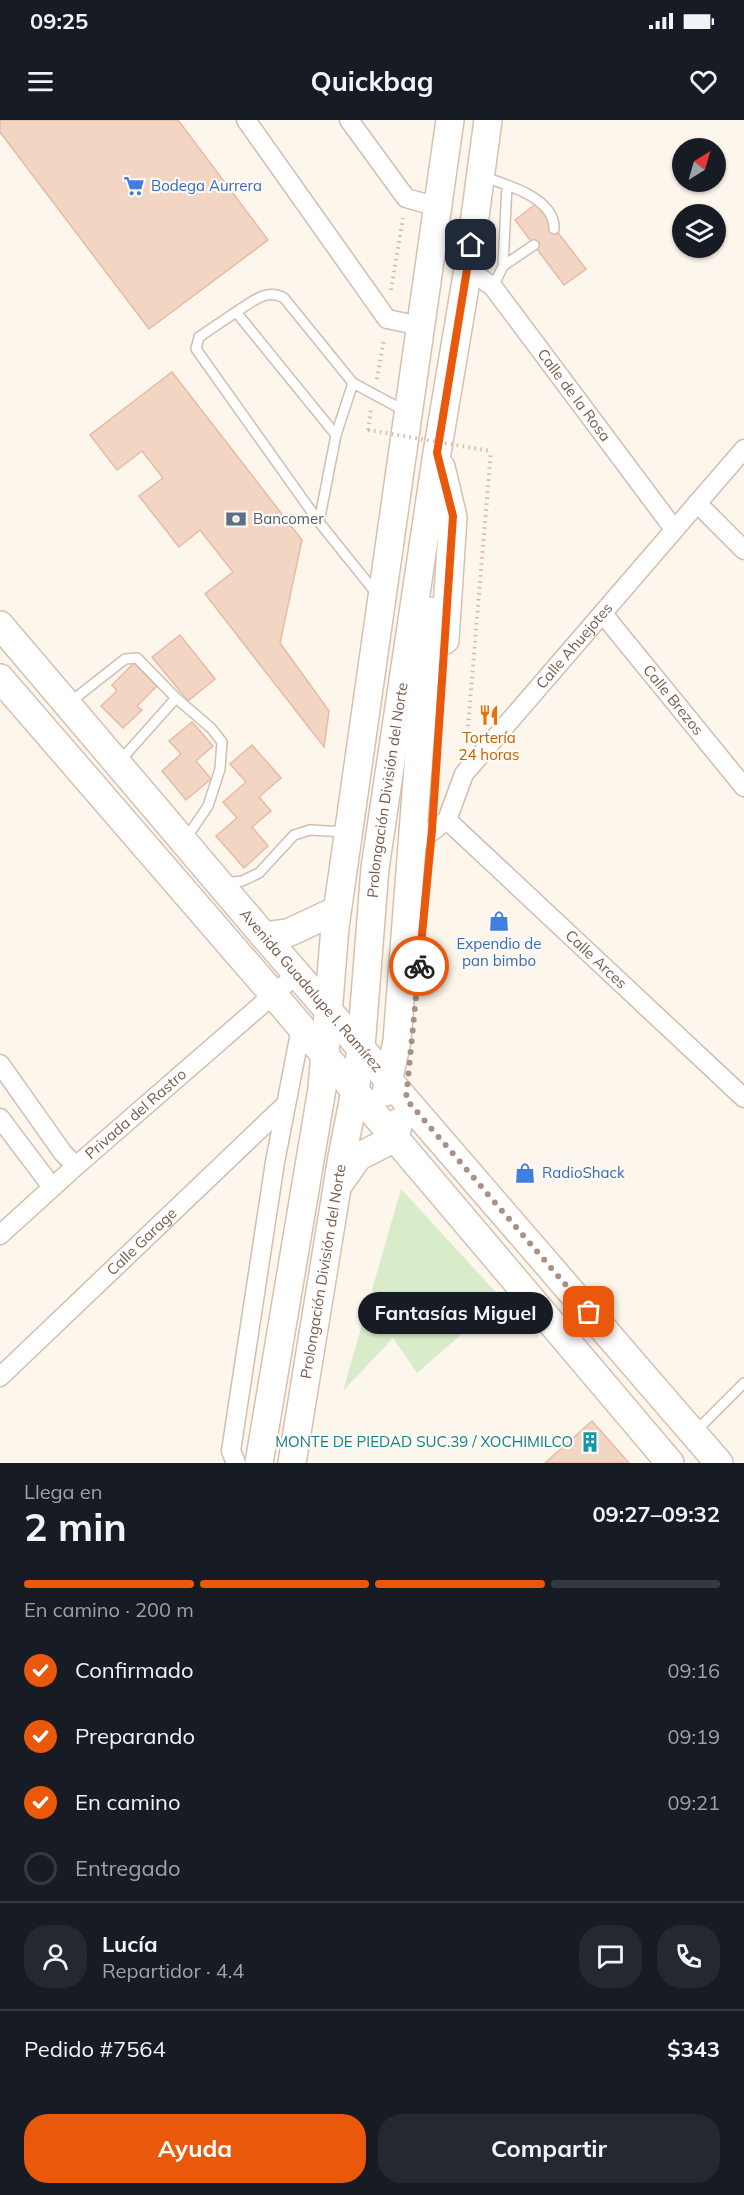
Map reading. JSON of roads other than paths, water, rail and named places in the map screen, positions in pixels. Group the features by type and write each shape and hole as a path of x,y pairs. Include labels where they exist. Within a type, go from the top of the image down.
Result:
{"main road":[{"name":"Prolongación División del Norte","path":"258,1463 322,1089 337,910 451,120"},
{"path":"431,832 435,537 428,512 414,495 456,188 451,120"},
{"name":"Prolongación División del Norte","path":"292,1463 355,1092 361,1047 375,868 437,453 468,269 488,120"},
{"path":"339,1185 358,1157 387,1129 398,1090 431,832 453,516 437,453"},
{"name":"Avenida Guadalupe I. Ramírez","path":"0,625 264,936 719,1463"},
{"path":"0,678 273,994 670,1463"},
{"path":"264,936 288,933 337,910"}],"street":[{"path":"246,120 387,319 421,326"},
{"path":"349,120 406,198 438,207"},
{"name":"Calle de la Rosa","path":"468,269 493,287 674,529"},
{"name":"Calle Ahuejotes","path":"431,832 464,774 744,449"},
{"path":"697,503 744,550"},
{"name":"Calle Brezos","path":"603,614 744,787"},
{"name":"Calle Arces","path":"431,832 744,1098"},
{"name":"Privada del Rastro","path":"0,1235 297,974"},
{"path":"236,1463 231,1451 285,1106 301,1028"},
{"path":"0,1064 63,1153 76,1166"},
{"name":"Calle Garage","path":"0,1377 285,1106"},
{"path":"0,1118 52,1187"}],"lane":[{"path":"479,176 507,185 537,200 555,219 555,229"},
{"path":"493,287 503,266 507,185"},
{"path":"503,266 534,245"},
{"path":"382,599 319,522 196,349 199,337 268,293 276,293 284,298 353,383 408,413"},
{"path":"236,312 336,435"},
{"path":"319,522 336,435 353,383"},
{"path":"67,704 125,659 137,658 176,698 211,728 222,742 220,769 208,806 184,842"},
{"path":"117,763 176,698"},
{"path":"219,883 242,881 259,873 294,835 310,830 349,832"},
{"path":"694,1433 744,1383"}],"place":[{"name":"Bodega Aurrera","path":"134,186"},
{"name":"Bancomer","path":"236,519"},
{"name":"Tortería 24 horas","path":"489,715"},
{"name":"Expendio de pan bimbo","path":"499,921"},
{"name":"RadioShack","path":"525,1173"},
{"name":"Fantasías Miguel","path":"589,1312"},
{"name":"MONTE DE PIEDAD SUC.39 / XOCHIMILCO","path":"590,1442"}]}
